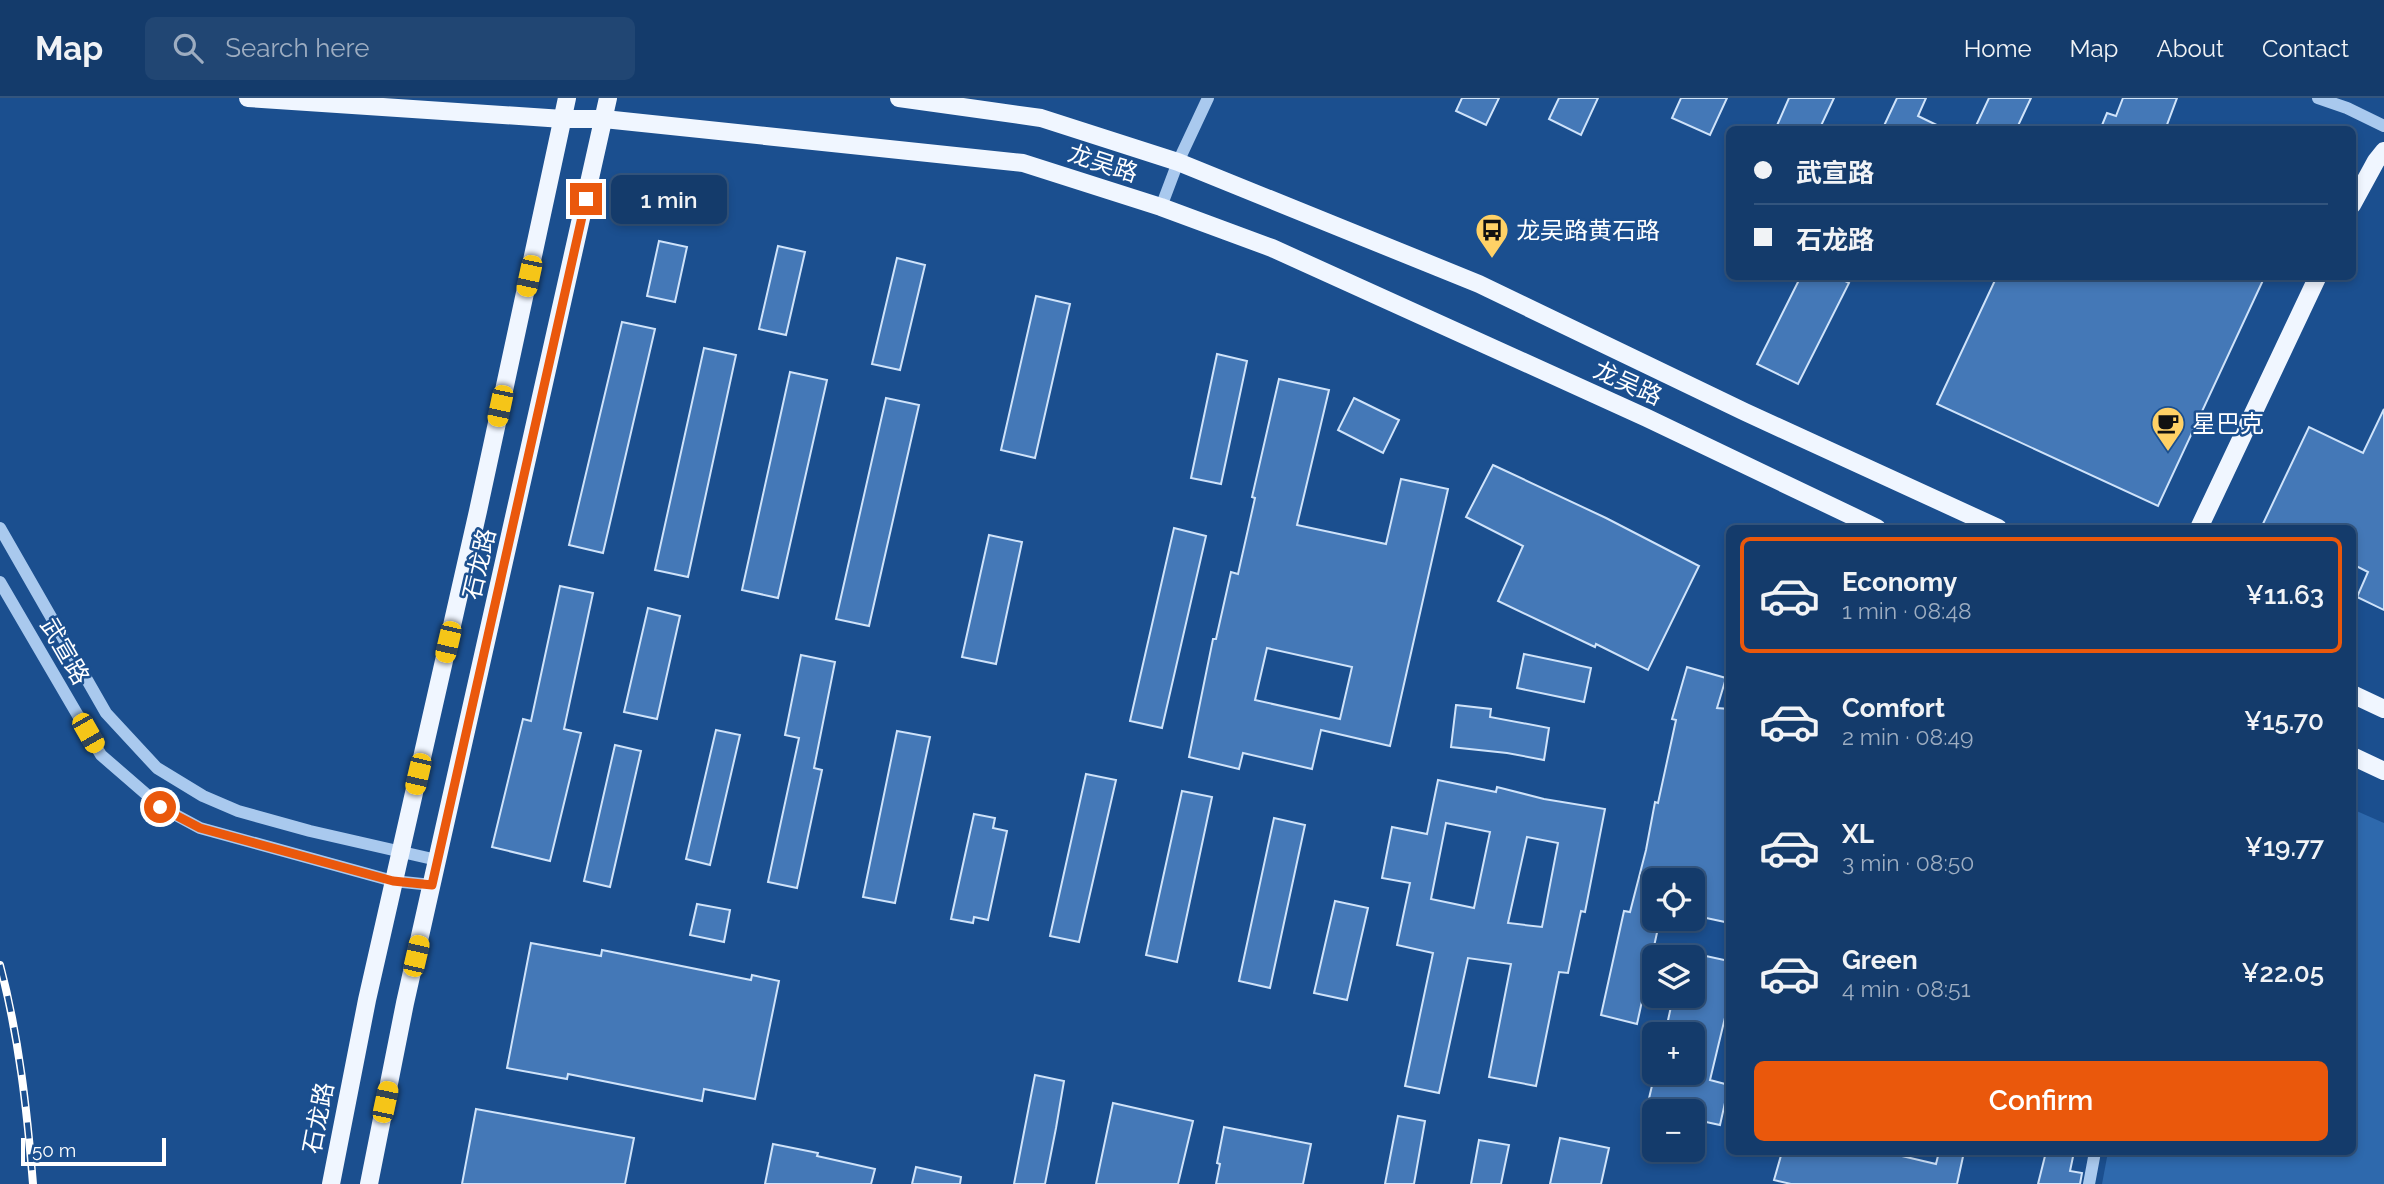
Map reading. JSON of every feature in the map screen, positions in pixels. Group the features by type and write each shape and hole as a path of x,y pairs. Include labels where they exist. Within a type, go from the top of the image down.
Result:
{"main road":[{"name":"龙吴路","path":"248,98 563,119 604,119 1023,163 1161,207 1272,248 1691,438 1871,525"},
{"name":"石龙路","path":"331,1184 367,1000 478,511 567,98"},
{"name":"石龙路","path":"369,1184 405,1003 608,98"},
{"name":"龙吴路","path":"899,98 1041,118 1178,162 1479,284 1745,412 1991,525"},
{"path":"2356,198 2384,151"},
{"path":"2200,525 2316,280"},
{"path":"2356,696 2384,709"},
{"path":"2356,758 2384,771"}],"street":[{"path":"1161,207 1178,162 1208,98"},
{"path":"2318,98 2347,108 2384,126"},
{"path":"0,528 106,713 157,768 203,796 238,811 310,831 437,860"},
{"name":"武宣路","path":"0,582 101,755 160,807 200,828 393,881 432,885"},
{"path":"2089,1184 2094,1155"}],"shaded area":[{"path":"2356,811 2384,823 2384,1184 2102,1184 2107,1155 2356,1155"}],"building":[{"path":"1462,98 1499,98 1486,125 1456,111"},
{"path":"1559,98 1598,98 1581,135 1549,119"},
{"path":"1681,98 1727,98 1710,135 1672,118"},
{"path":"1789,98 1834,98 1821,126 1777,126"},
{"path":"1897,98 1926,98 1918,116 1939,126 1884,126"},
{"path":"1989,98 2031,98 2018,126 1976,126"},
{"path":"2123,98 2177,98 2166,126 2102,126 2107,113 2116,116"},
{"path":"659,241 687,247 675,302 647,296"},
{"path":"778,246 805,252 786,335 759,329"},
{"path":"897,258 925,265 900,370 872,364"},
{"path":"1799,280 1843,280 1849,283 1798,384 1757,364"},
{"path":"1995,280 2263,280 2158,506 1937,404"},
{"path":"1036,296 1070,304 1035,458 1001,450"},
{"path":"622,322 655,329 603,553 569,545"},
{"path":"704,348 736,355 688,577 655,570"},
{"path":"1217,354 1247,361 1221,484 1191,478"},
{"path":"790,372 827,380 778,598 742,590"},
{"path":"1279,379 1329,390 1297,525 1386,544 1401,479 1448,489 1390,746 1321,730 1312,769 1243,753 1239,769 1189,757 1213,639 1216,639 1231,572 1238,574 1255,498 1252,497","holes":["1267,648 1352,667 1340,719 1255,700"]},
{"path":"886,398 919,405 869,626 836,619"},
{"path":"1354,398 1399,420 1383,453 1338,430"},
{"path":"2384,409 2384,610 2357,597 2368,572 2356,566 2356,525 2262,525 2309,427 2363,453"},
{"path":"1493,465 1606,518 1699,566 1648,670 1498,601 1523,546 1466,517"},
{"path":"1174,528 1206,536 1162,728 1130,721"},
{"path":"989,535 1022,542 996,664 962,657"},
{"path":"560,586 593,593 564,729 581,733 550,861 492,847 523,719 531,721"},
{"path":"648,608 680,616 657,719 624,712"},
{"path":"1524,654 1591,668 1584,702 1517,688"},
{"path":"801,655 835,662 814,768 822,770 797,888 768,882 799,738 785,735"},
{"path":"1687,667 1726,678 1717,708 1726,709 1726,917 1725,922 1705,918 1705,868 1642,868 1642,931 1657,931 1654,945 1642,945 1642,1001 1637,1024 1601,1015 1624,911 1630,912 1676,720 1672,719"},
{"path":"1456,705 1491,709 1490,717 1549,728 1544,760 1451,747"},
{"path":"716,730 740,735 710,865 686,859"},
{"path":"897,731 930,737 895,903 863,897"},
{"path":"615,745 641,751 610,887 584,881"},
{"path":"1086,774 1116,780 1079,942 1050,936"},
{"path":"1438,780 1496,792 1497,787 1544,799 1605,809 1585,912 1581,911 1568,973 1559,972 1536,1086 1489,1077 1511,964 1468,958 1439,1093 1405,1086 1433,953 1397,945 1410,883 1382,878 1392,827 1427,834","holes":["1446,823 1490,832 1474,908 1431,899","1527,837 1558,843 1542,927 1508,923"]},
{"path":"1182,791 1212,797 1177,962 1146,955"},
{"path":"974,814 995,818 993,828 1007,831 988,920 974,917 973,923 951,919"},
{"path":"1274,818 1305,825 1270,988 1239,981"},
{"path":"1335,901 1368,908 1347,1000 1314,993"},
{"path":"697,904 730,910 724,942 690,935"},
{"path":"531,943 601,956 602,950 751,980 752,975 779,981 755,1099 704,1089 702,1101 568,1074 567,1079 507,1068"},
{"path":"1705,956 1726,960 1726,1013 1710,1080 1726,1084 1720,1125 1705,1122 1705,1099 1649,1099 1652,1085 1705,1085 1705,1022 1668,1022 1671,1008 1705,1008"},
{"path":"1035,1075 1064,1081 1056,1128 1045,1184 1014,1184"},
{"path":"1113,1103 1193,1121 1178,1184 1096,1184"},
{"path":"476,1109 634,1138 625,1184 462,1184"},
{"path":"1398,1116 1425,1121 1414,1184 1385,1184"},
{"path":"1224,1127 1311,1144 1303,1184 1216,1184"},
{"path":"1560,1138 1609,1148 1601,1184 1550,1184"},
{"path":"1479,1140 1509,1145 1501,1184 1471,1184"},
{"path":"773,1144 875,1169 871,1184 765,1184"},
{"path":"1781,1155 1898,1155 1936,1164 1938,1155 1963,1155 1957,1184 1791,1184 1774,1180"},
{"path":"2045,1155 2073,1155 2070,1171 2082,1173 2080,1184 2038,1184"},
{"path":"916,1167 961,1177 960,1184 912,1184"}],"railway":[{"path":"0,965 21,1074 33,1184"}],"place":[{"name":"龙吴路黄石路","path":"1492,260"},
{"name":"星巴克","path":"2168,453"}],"route":[{"path":"160,807 200,828 393,881 432,885 586,199"}]}
